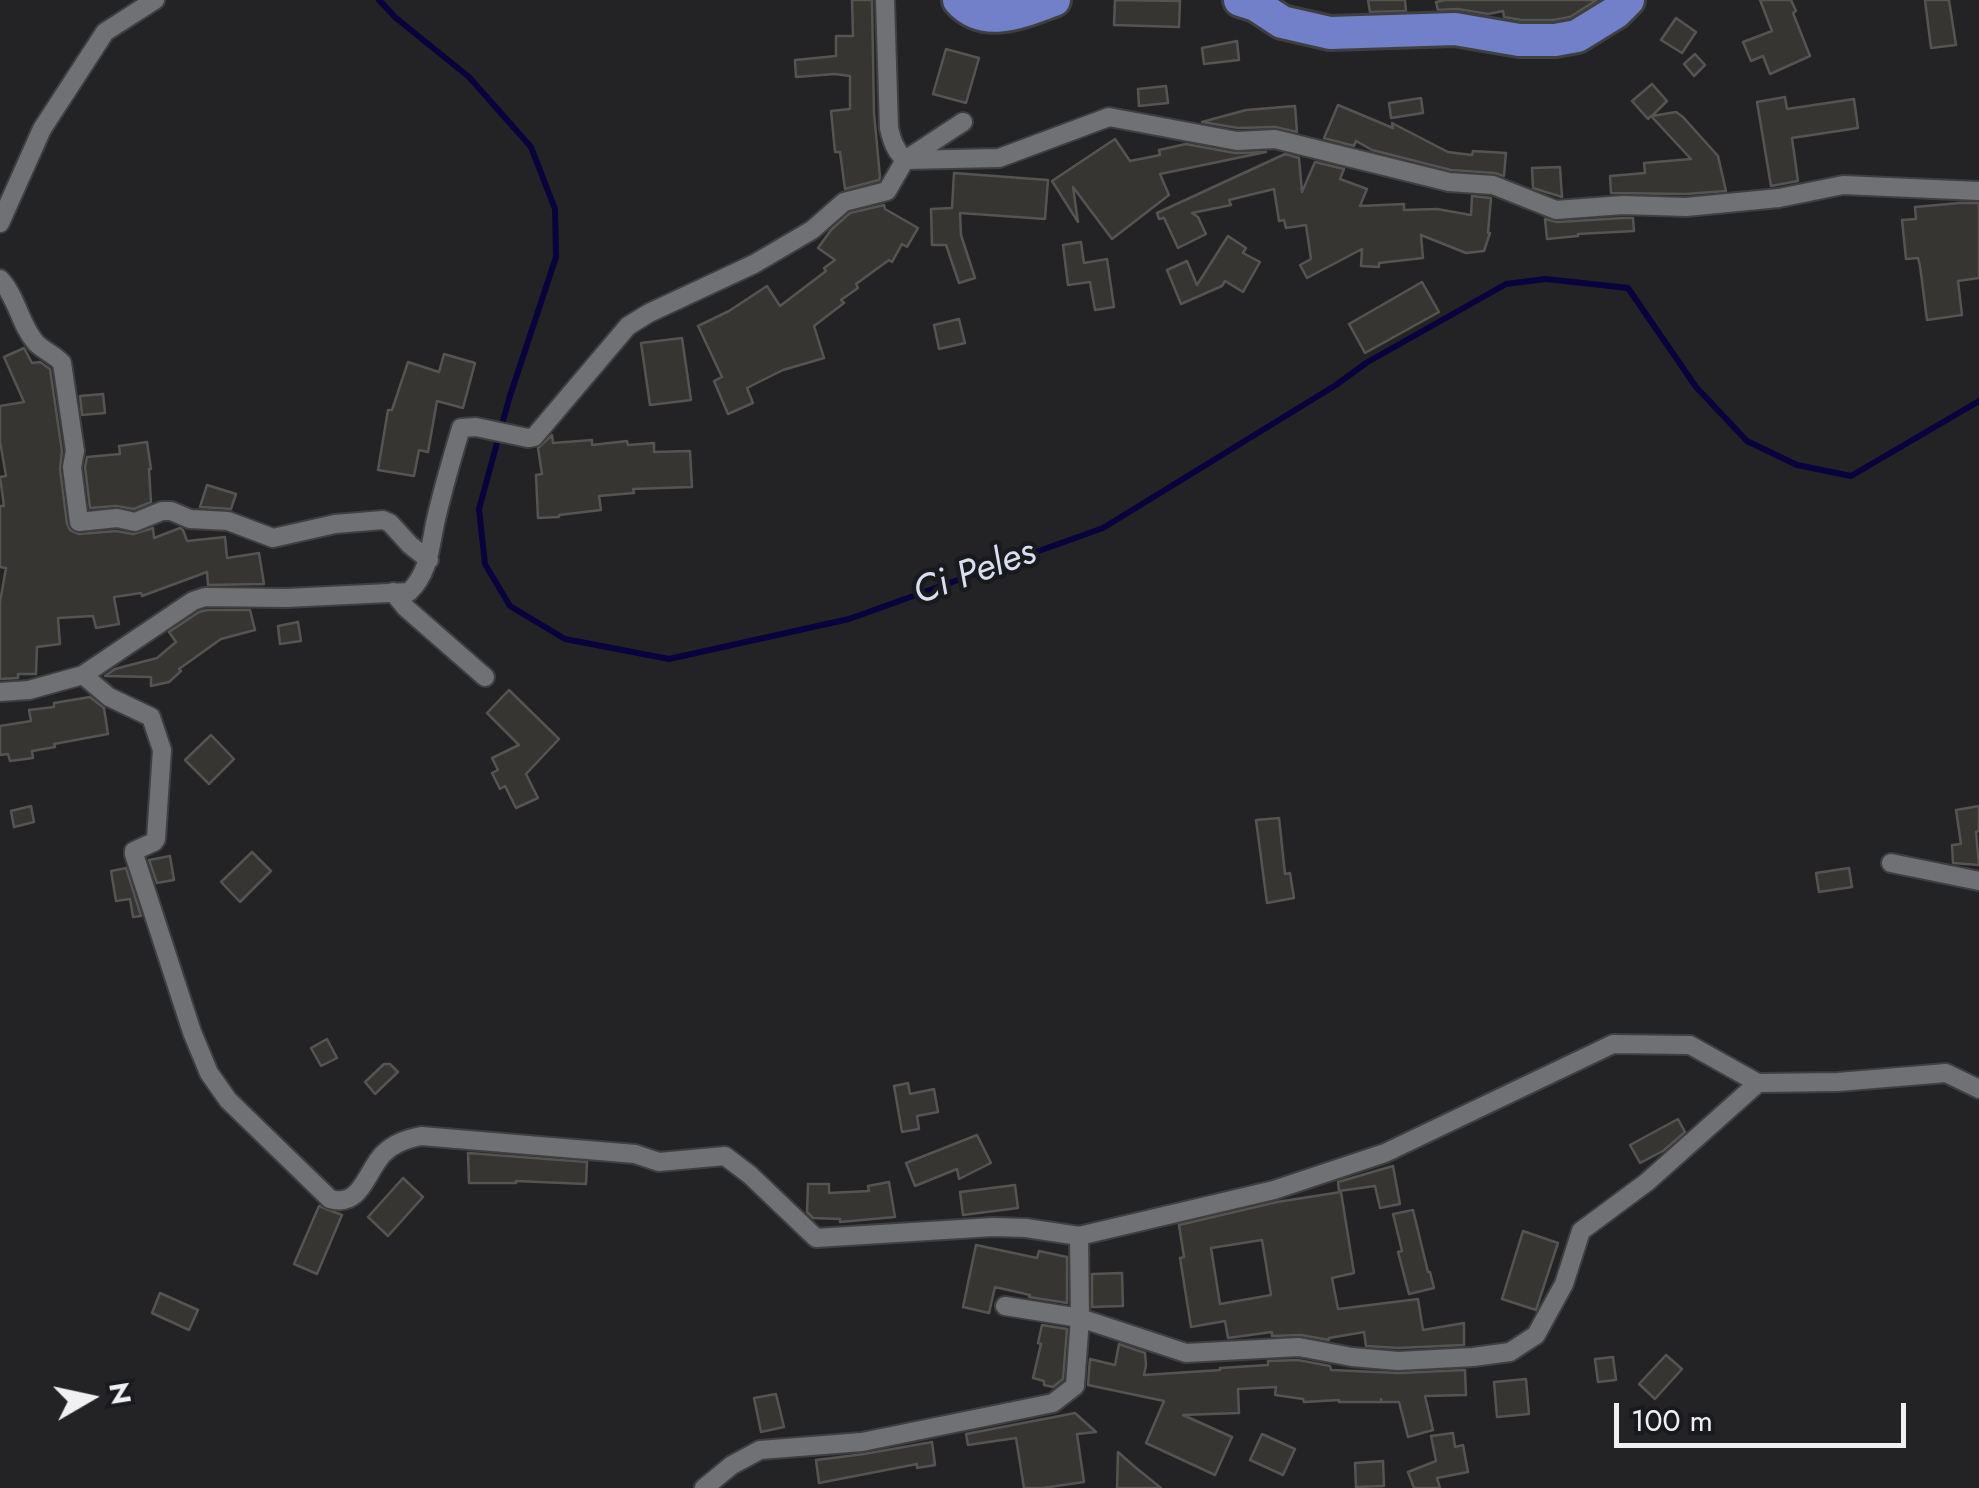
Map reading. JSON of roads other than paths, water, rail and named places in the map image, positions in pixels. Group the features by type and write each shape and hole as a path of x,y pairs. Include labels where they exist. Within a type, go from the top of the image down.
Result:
{"highway":[{"path":"959,0 981,15 999,16 1054,0"},
{"path":"1240,0 1282,22 1330,33 1455,29 1519,40 1576,36 1616,12 1628,0"}],"street":[{"path":"0,223 42,129 105,32 155,0"},
{"path":"885,0 889,128 892,143 905,160 999,158 1109,117 1237,141 1275,139 1449,182 1493,186 1556,210 1686,207 1779,198 1843,185 1979,191"},
{"path":"0,692 28,690 83,676 193,601 205,597 410,592 429,560 460,430 476,427 528,438 537,434 628,326 754,264 812,230 844,202 887,191 905,160 963,122"},
{"path":"0,279 34,341 62,363 75,451 72,467 79,522 117,518 135,522 171,512 190,519 228,521 274,538 336,524 383,520 429,560"},
{"path":"393,592 485,677"},
{"path":"83,676 109,696 151,717 162,750 156,839 134,854 204,1062 228,1100 330,1199 346,1201 354,1196 383,1154 421,1136 635,1154 659,1162 725,1156 750,1174 816,1238 993,1226 1079,1236 1274,1190 1385,1153 1613,1044 1690,1045 1758,1083 1838,1082 1946,1073 1979,1089"},
{"path":"1891,863 1979,881"},
{"path":"1005,1306 1080,1318 1186,1353 1299,1346 1398,1361 1510,1352 1536,1335 1564,1284 1581,1231 1647,1182 1758,1083"},
{"path":"704,1488 732,1465 760,1450 862,1442 1053,1402 1075,1386 1080,1318 1079,1236"}],"waterway":[{"name":"Ci Peles","path":"379,0 469,77 531,147 555,209 556,257 509,399 479,509 485,564 510,606 565,639 669,659 849,619 1103,528 1366,363 1506,284 1546,279 1628,288 1696,387 1747,441 1797,465 1851,476 1979,401"}]}
